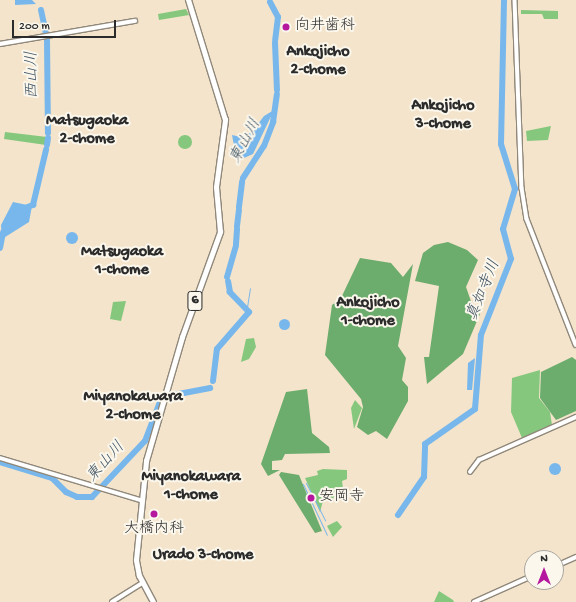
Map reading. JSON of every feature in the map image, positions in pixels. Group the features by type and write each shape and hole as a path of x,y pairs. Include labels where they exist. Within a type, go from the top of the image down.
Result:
{"main road":[{"name":"6","path":"153,602 143,583 136,556 149,444 220,232 216,187 225,120 188,0"}],"street":[{"path":"515,0 522,188 527,219 576,345"},
{"path":"0,44 135,21"},
{"path":"470,472 479,460 576,417"},
{"path":"0,458 104,488 143,501"},
{"path":"564,562 576,557"},
{"path":"474,602 524,580"},
{"path":"112,602 143,583"}],"green space":[{"path":"186,9 189,15 159,20 158,14"},
{"path":"521,10 558,11 558,19 544,19 542,14 521,14"},
{"path":"551,126 548,140 527,141 526,131"},
{"path":"5,132 47,137 46,145 4,139"},
{"path":"182,135 188,135 192,139 192,145 188,149 182,149 178,145 178,139"},
{"path":"448,242 467,250 478,260 466,287 474,310 480,314 463,354 427,384 424,357 429,357 439,286 415,281 423,253 434,245"},
{"path":"360,258 391,263 403,277 413,264 398,346 406,358 402,380 408,387 408,401 387,439 376,431 368,435 357,427 363,407 361,399 325,355 332,305 341,298"},
{"path":"126,301 121,321 110,319 113,302"},
{"path":"254,338 256,347 249,359 241,362 246,339"},
{"path":"572,357 576,360 576,411 556,420 540,398 541,372"},
{"path":"540,370 539,398 550,412 552,425 522,438 511,412 512,378"},
{"path":"307,389 312,433 329,447 330,453 285,454 282,460 272,461 272,470 280,470 268,476 261,464 286,392"},
{"path":"355,400 362,408 354,429 351,408"},
{"path":"323,469 347,470 347,479 342,481 343,488 331,500 323,501 320,512 305,478 318,475 317,471"},
{"path":"281,472 299,475 322,531 315,533 279,475"},
{"path":"337,521 342,527 333,537 327,526"},
{"path":"439,591 453,600 454,602 434,602"}],"water":[{"path":"15,0 32,0 36,4 15,5"},
{"path":"274,110 253,154 244,158 236,156 232,135 241,137 252,132 264,116"},
{"path":"13,202 32,206 29,222 2,239 1,225"},
{"path":"70,232 74,232 78,238 74,244 70,244 66,240 66,236"},
{"path":"284,318 288,320 290,324 288,328 284,330 280,328 278,324 280,320"},
{"path":"475,358 472,390 467,390 468,363"},
{"path":"555,463 559,465 561,469 559,473 555,475 551,473 549,469 551,465"}],"waterway":[{"name":"真如寺川","path":"398,515 424,477 425,444 475,409 481,335 511,259 503,229 515,189 501,144 504,0"},
{"name":"東山川","path":"270,2 278,17 275,40"},
{"name":"西山川","path":"41,10 46,33"},
{"name":"西山川","path":"47,40 48,133"},
{"name":"東山川","path":"275,43 277,90"},
{"name":"東山川","path":"243,178 264,146 273,122 277,94"},
{"name":"西山川","path":"47,145 48,138"},
{"name":"西山川","path":"25,208 33,205 46,150"},
{"name":"東山川","path":"239,207 242,181"},
{"name":"東山川","path":"237,226 239,210"},
{"name":"東山川","path":"236,244 237,229"},
{"name":"西山川","path":"0,248 3,232"},
{"name":"東山川","path":"227,277 236,246"},
{"name":"東山川","path":"213,381 217,349 249,312 230,292 228,281"},
{"path":"247,307 250,288"},
{"name":"東山川","path":"168,396 210,388"},
{"name":"東山川","path":"0,462 52,478 66,492 77,497 92,497 145,441 162,397"},
{"path":"306,483 325,520"},
{"path":"303,484 327,535"}],"place":[{"name":"向井歯科","path":"286,27"},
{"name":"安岡寺","path":"311,498"},
{"name":"大橋内科","path":"154,514"}],"district":[{"name":"Ankojicho 2-chome","path":"318,62"},
{"name":"Ankojicho 3-chome","path":"443,116"},
{"name":"Matsugaoka 2-chome","path":"87,131"},
{"name":"Matsugaoka 1-chome","path":"122,262"},
{"name":"Ankojicho 1-chome","path":"368,313"},
{"name":"Miyanokawara 2-chome","path":"133,407"},
{"name":"Miyanokawara 1-chome","path":"191,487"},
{"name":"Urado 3-chome","path":"203,556"}]}
